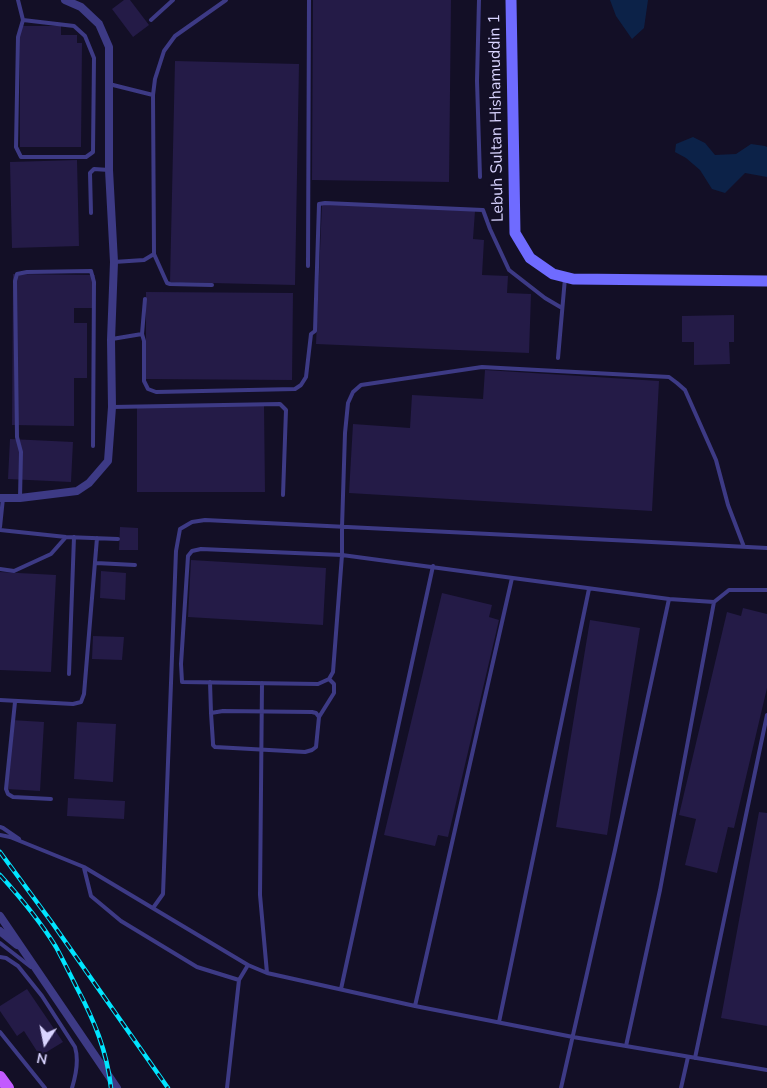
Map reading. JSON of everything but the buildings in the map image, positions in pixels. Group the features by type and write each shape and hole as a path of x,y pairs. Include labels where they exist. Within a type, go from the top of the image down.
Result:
{"street":[{"path":"1,498 20,498 77,491 89,483 108,461 112,407 111,340 114,262 109,170 109,47 99,24 81,7 65,0"},
{"name":"Lebuh Sultan Hishamuddin 1","path":"511,0 515,233 530,258 553,274 565,278 767,281"},
{"path":"0,916 117,1088"},
{"path":"0,931 24,952"}],"lane":[{"path":"18,0 23,20 18,37 16,147 18,152 21,157 86,157 93,152 94,58 85,36 74,26 23,20"},
{"path":"212,285 167,283 154,254 153,95 155,80 164,51 175,36 226,0"},
{"path":"308,266 310,0"},
{"path":"479,0 477,81 480,177"},
{"path":"151,20 170,1"},
{"path":"109,84 153,95"},
{"path":"90,213 90,172 94,169 109,170"},
{"path":"144,299 142,334 144,341 144,381 148,389 156,392 295,389 301,385 306,377 311,334 315,331 319,204 325,203 483,210 509,270 544,298 562,308"},
{"path":"114,262 144,260 154,254"},
{"path":"20,498 21,452 17,437 15,280 17,274 27,272 91,271 94,282 93,446"},
{"path":"558,358 565,278"},
{"path":"111,340 142,334"},
{"path":"714,602 669,599 589,589 433,566 342,555 201,549 192,551 188,556 181,664 182,682 318,684 329,679 333,672 342,555 345,434 348,403 352,392 361,385 482,367 669,377 684,390 716,460 728,505 744,547"},
{"path":"112,407 280,404 286,410 283,495"},
{"path":"1,498 0,529 66,537 118,539"},
{"path":"153,908 164,894 176,551 180,529 192,522 206,520 767,548"},
{"path":"0,569 14,570 52,554 66,537"},
{"path":"70,674 74,537"},
{"path":"0,700 73,704 81,702 84,694 97,538"},
{"path":"96,563 135,565"},
{"path":"340,989 433,566"},
{"path":"416,1006 512,578"},
{"path":"499,1022 589,589"},
{"path":"626,1046 660,890 714,602 729,590 767,590"},
{"path":"561,1088 669,599"},
{"path":"210,682 213,746 305,752 316,747 319,717 334,693 334,684 329,679"},
{"path":"262,683 260,895 267,973"},
{"path":"15,702 6,789 8,794 13,797 51,799"},
{"path":"211,713 223,711 312,712 316,713 319,717"},
{"path":"695,1058 767,716"},
{"path":"0,827 27,844"},
{"path":"0,835 10,837 84,867 248,965 267,973 416,1006 573,1037 767,1070"},
{"path":"84,867 91,896 121,921 197,967 239,980"},
{"path":"0,943 37,971"},
{"path":"0,957 6,958 18,966 42,996 75,1047 78,1054 72,1088"},
{"path":"227,1088 239,980 248,965"},
{"path":"0,1032 45,1088"},
{"path":"681,1088 688,1057"},
{"path":"0,1073 6,1083"}],"water":[{"path":"610,0 648,0 644,28 632,39 616,16"},
{"path":"693,137 705,143 715,155 736,154 751,144 767,147 767,177 745,173 725,193 712,189 700,170 686,158 675,152 676,144"}],"railway":[{"path":"0,852 168,1088"},
{"path":"0,875 37,919 56,947 99,1036 111,1088"}]}
